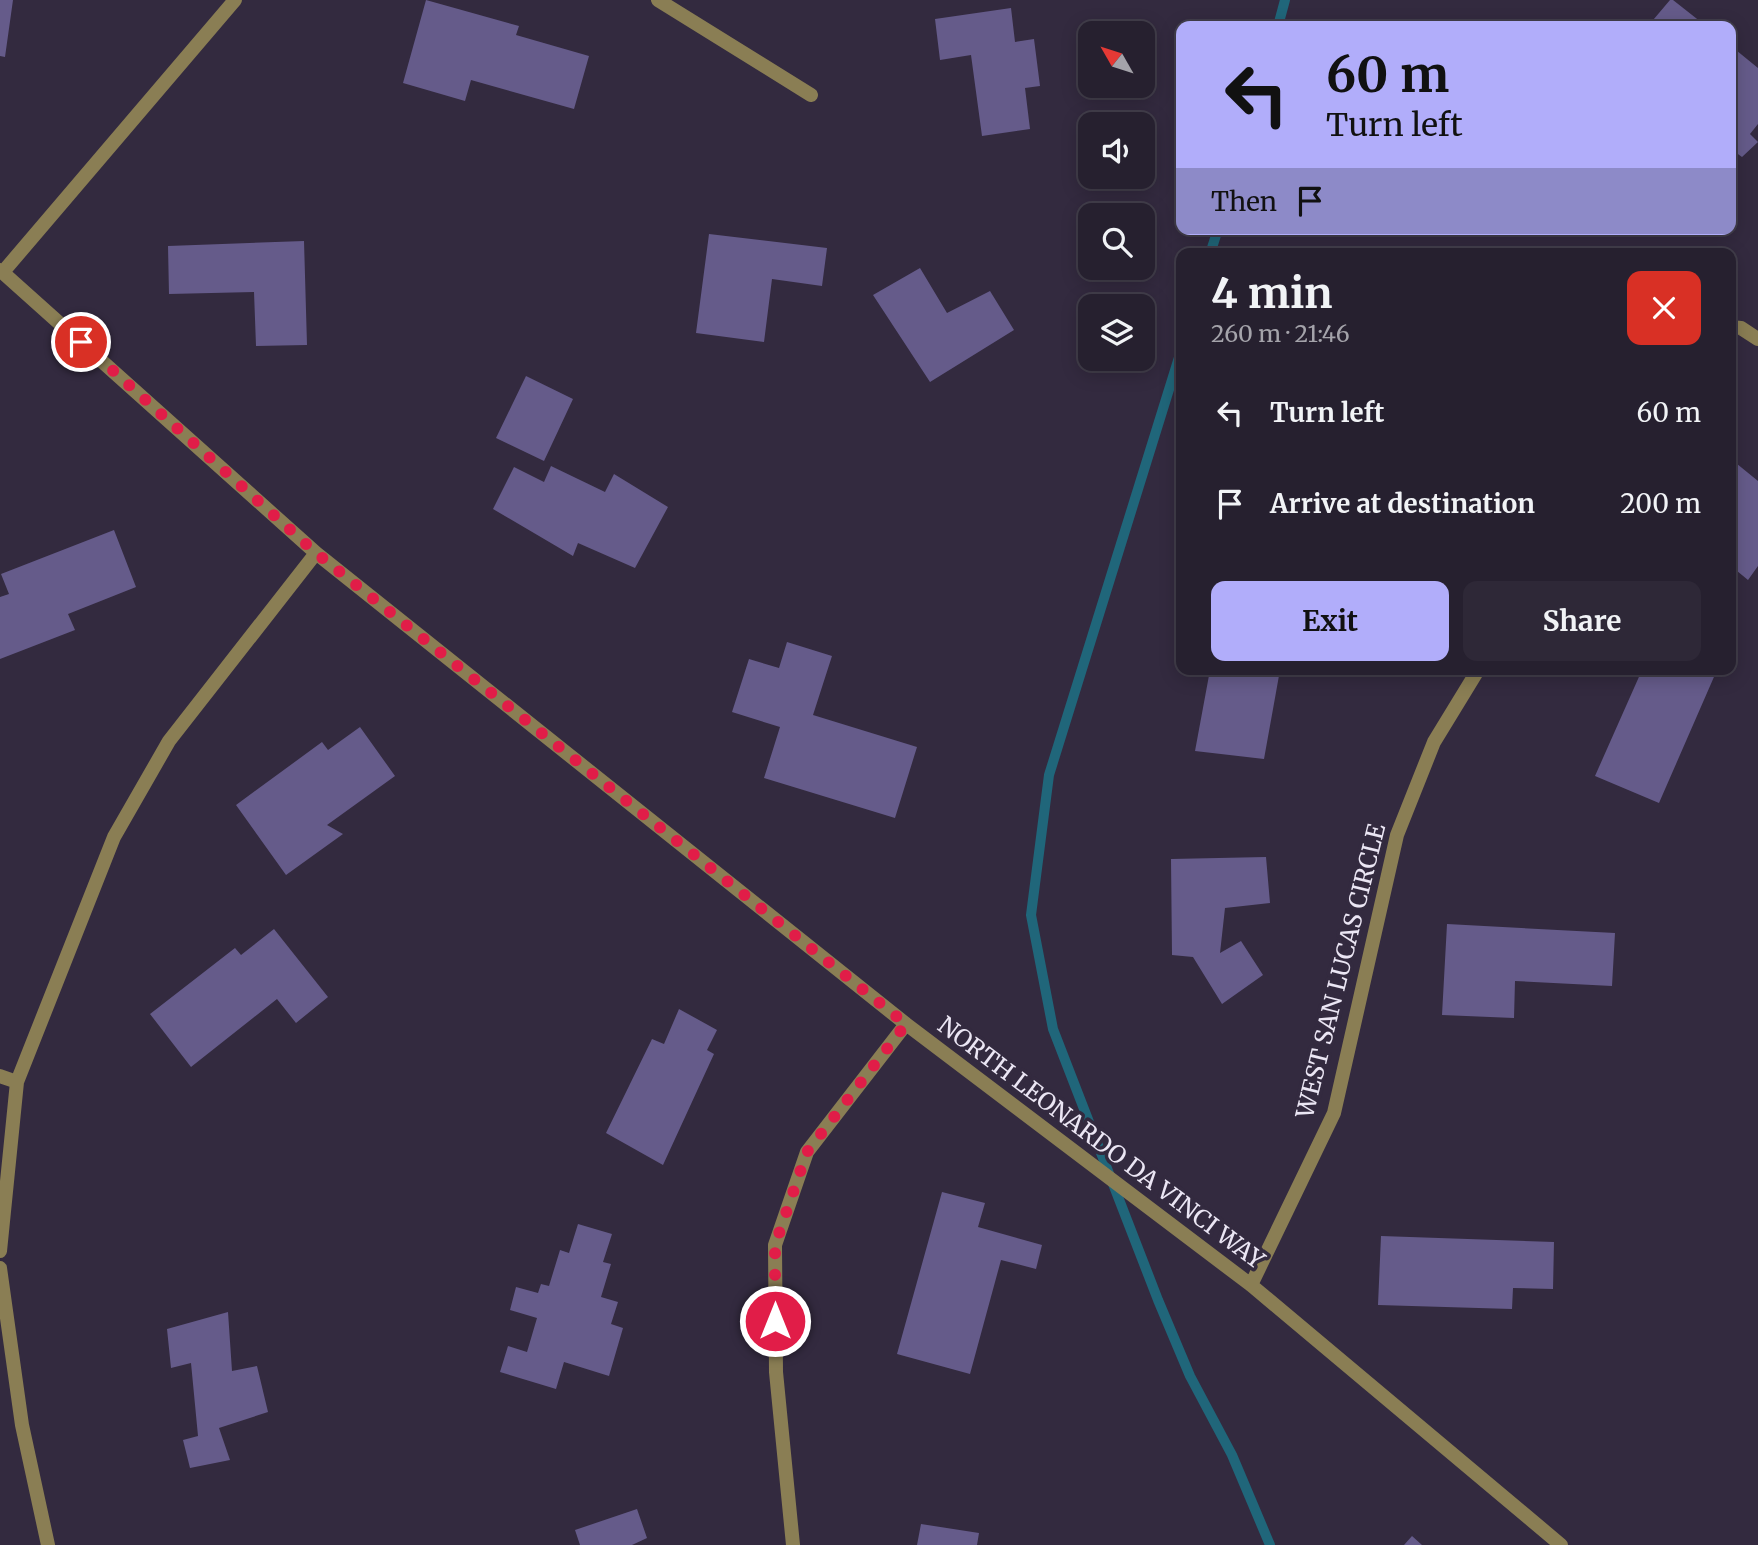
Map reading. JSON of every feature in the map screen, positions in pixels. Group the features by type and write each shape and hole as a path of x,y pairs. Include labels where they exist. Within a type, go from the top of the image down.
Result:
{"street":[{"path":"2,271 235,0"},
{"path":"658,0 811,95"},
{"name":"NORTH LEONARDO DA VINCI WAY","path":"2,271 316,553 906,1024 1251,1285 1561,1545"},
{"path":"1736,328 1758,339"},
{"path":"0,1251 17,1082 114,837 169,741 316,553"},
{"name":"WEST SAN LUCAS CIRCLE","path":"1251,1285 1334,1113 1397,835 1434,742 1475,675"},
{"path":"793,1545 776,1372 775,1245 807,1152 906,1024"},
{"path":"0,1076 17,1082"},
{"path":"0,1268 22,1425 48,1545"}],"building":[{"path":"0,0 13,0 5,57 0,56"},
{"path":"426,0 519,26 516,35 589,56 574,109 471,80 465,101 403,83"},
{"path":"1670,0 1673,0 1700,21 1652,21"},
{"path":"1011,8 1015,42 1034,39 1040,86 1025,88 1030,129 982,136 971,55 940,60 935,19"},
{"path":"1736,50 1758,68 1758,124 1750,134 1758,142 1742,157 1736,153"},
{"path":"709,234 827,248 822,286 772,279 764,342 696,333"},
{"path":"304,241 307,345 256,346 254,292 169,294 168,246"},
{"path":"920,268 947,313 990,291 1014,330 930,382 873,295"},
{"path":"526,376 573,399 544,461 496,438"},
{"path":"1736,463 1758,481 1758,566 1748,580 1736,570"},
{"path":"551,466 605,492 614,474 668,507 635,568 578,543 573,556 493,509 514,467 544,482"},
{"path":"114,530 136,587 68,614 75,630 0,659 0,597 9,594 1,574"},
{"path":"787,642 832,656 813,715 917,747 895,818 764,778 780,727 732,712 749,659 779,668"},
{"path":"1209,675 1279,675 1264,759 1195,751"},
{"path":"1640,675 1715,675 1659,803 1595,776"},
{"path":"360,727 395,776 327,825 343,834 286,875 236,805 322,742 328,750"},
{"path":"1266,857 1270,903 1225,908 1220,953 1241,941 1263,975 1222,1004 1193,957 1172,955 1171,859"},
{"path":"1447,924 1615,933 1612,986 1515,981 1514,1018 1442,1015"},
{"path":"274,929 328,997 296,1023 277,999 191,1067 150,1014 235,948 241,955"},
{"path":"679,1009 717,1030 707,1050 714,1054 663,1165 606,1133 652,1039 664,1044"},
{"path":"942,1192 985,1203 978,1227 1042,1245 1036,1269 1001,1260 970,1374 897,1354"},
{"path":"578,1224 612,1234 603,1262 611,1264 601,1297 618,1302 611,1324 623,1328 609,1376 564,1362 556,1389 500,1372 508,1346 527,1352 537,1318 510,1310 516,1287 538,1293 541,1284 549,1286 560,1250 569,1253"},
{"path":"1381,1236 1554,1242 1553,1289 1513,1288 1512,1309 1378,1305"},
{"path":"228,1312 232,1371 257,1366 268,1412 219,1428 230,1460 190,1468 183,1440 198,1436 191,1363 171,1368 167,1329"},
{"path":"637,1509 647,1538 632,1545 580,1545 575,1530"},
{"path":"921,1524 979,1533 977,1545 917,1545"},
{"path":"1412,1536 1422,1545 1404,1545"}],"waterway":[{"path":"1279,21 1285,0"},
{"path":"1212,248 1216,235"},
{"path":"1176,367 1049,775 1031,915 1053,1029 1158,1300 1190,1376 1232,1455 1270,1545"}],"route":[{"path":"81,342 316,553 906,1024 807,1152 775,1245 775,1321"}]}
